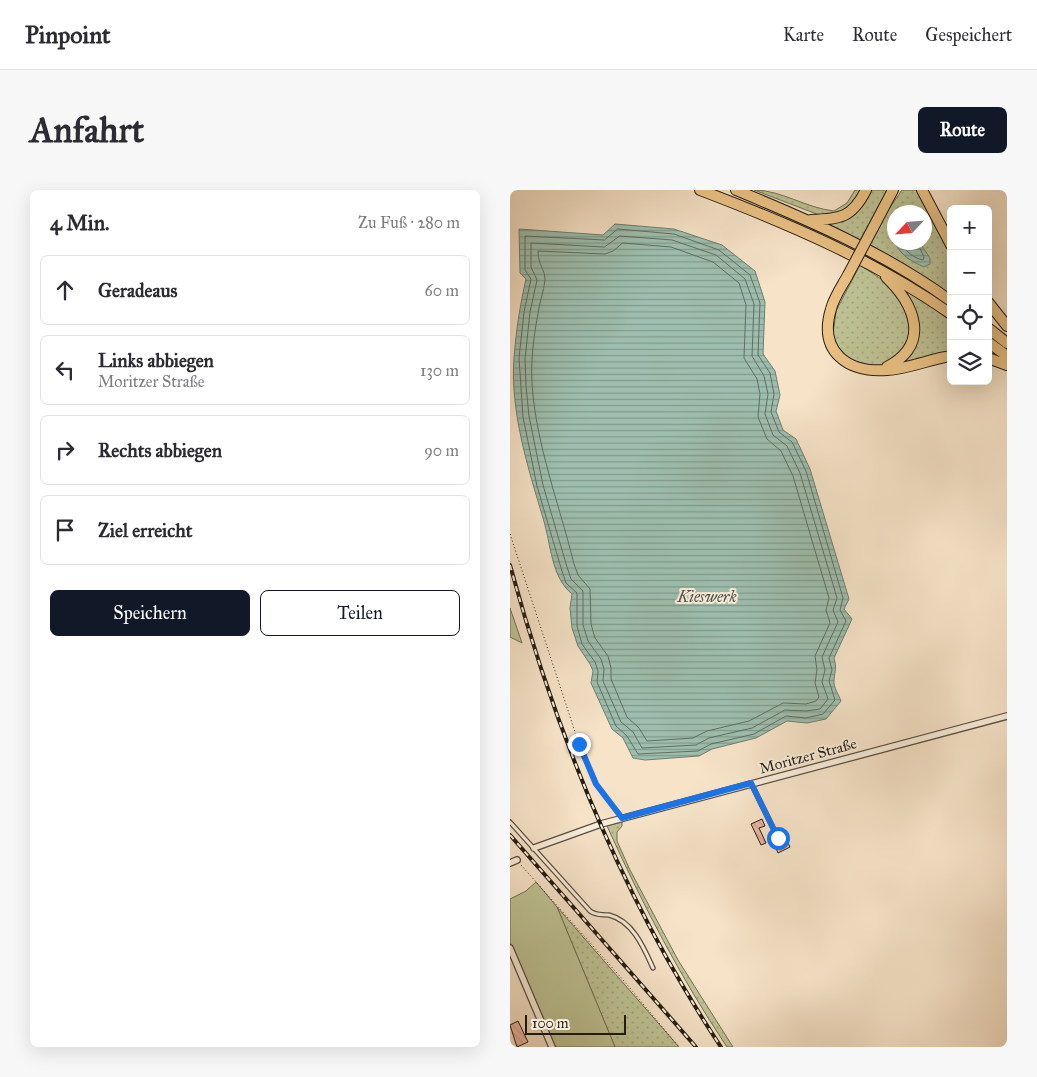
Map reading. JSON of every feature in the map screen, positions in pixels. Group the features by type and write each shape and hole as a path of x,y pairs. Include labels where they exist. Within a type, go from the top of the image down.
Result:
{"highway":[{"path":"700,190 752,210 873,265 947,311"},
{"path":"736,190 808,220 871,251 947,298"},
{"path":"808,220 835,219 846,215 858,205 866,190"},
{"path":"893,190 831,308 828,336 834,350 845,363 860,369 880,370 947,357"},
{"path":"922,190 947,237"},
{"path":"873,265 894,285 908,303 914,320 912,342 901,359 880,370"},
{"path":"992,307 1007,326"},
{"path":"992,331 1007,342"},
{"path":"992,345 1007,356"},
{"path":"992,359 1007,365"}],"street":[{"name":"Moritzer Straße","path":"534,848 622,818 1007,716"},
{"path":"510,863 517,860"},
{"path":"510,948 513,964 552,1047"}],"lane":[{"path":"751,783 778,838"},
{"path":"510,822 590,912 596,915 608,915 636,935 653,968"}],"path":[{"path":"510,534 579,744 596,784 622,818"},
{"path":"517,860 624,981 679,1047"}],"shaded area":[{"path":"754,190 774,193 834,211 847,203 855,190 862,190 847,211 822,216"},
{"path":"869,190 887,190 860,240 825,224 836,222"},
{"path":"902,190 919,190 926,205 892,205"},
{"path":"887,212 887,250 932,250 932,219 947,246 947,293 869,245"},
{"path":"860,265 884,281 902,300 911,330 906,346 884,366 874,367 851,360 840,351 833,335 836,311"},
{"path":"895,283 947,316 947,353 897,366 916,338"},
{"path":"510,608 522,643 510,637"},
{"path":"622,822 622,826 617,832 617,841 630,870 678,960 733,1047 727,1047 693,994 662,939 634,883 607,826"},
{"path":"536,882 557,907 615,1047 555,1047 510,943 510,899 526,891"},
{"path":"557,907 679,1047 615,1047"}],"water":[{"name":"Kieswerk","path":"615,224 674,229 722,245 755,271 765,302 763,354 775,371 780,395 776,411 783,430 796,439 810,469 849,599 844,609 852,619 834,658 836,667 834,683 841,701 826,719 807,723 787,721 756,738 712,749 699,756 645,760 633,758 623,738 612,729 591,683 593,671 578,646 572,628 570,608 572,594 565,587 556,569 517,419 513,378 514,358 518,318 526,279 520,273 519,229 603,235"},
{"path":"900,250 925,250 930,258 930,264 924,267 912,261"}],"building":[{"path":"762,819 765,826 759,828 766,843 761,845 751,824"},
{"path":"786,839 790,847 778,853 774,844"},
{"path":"518,1021 528,1042 517,1047 510,1025"}],"railway":[{"path":"510,565 549,691 596,815 654,934 686,991 721,1047"},
{"path":"510,835 696,1047"}],"route":[{"path":"579,744 596,784 622,818 751,783 778,838"}]}
